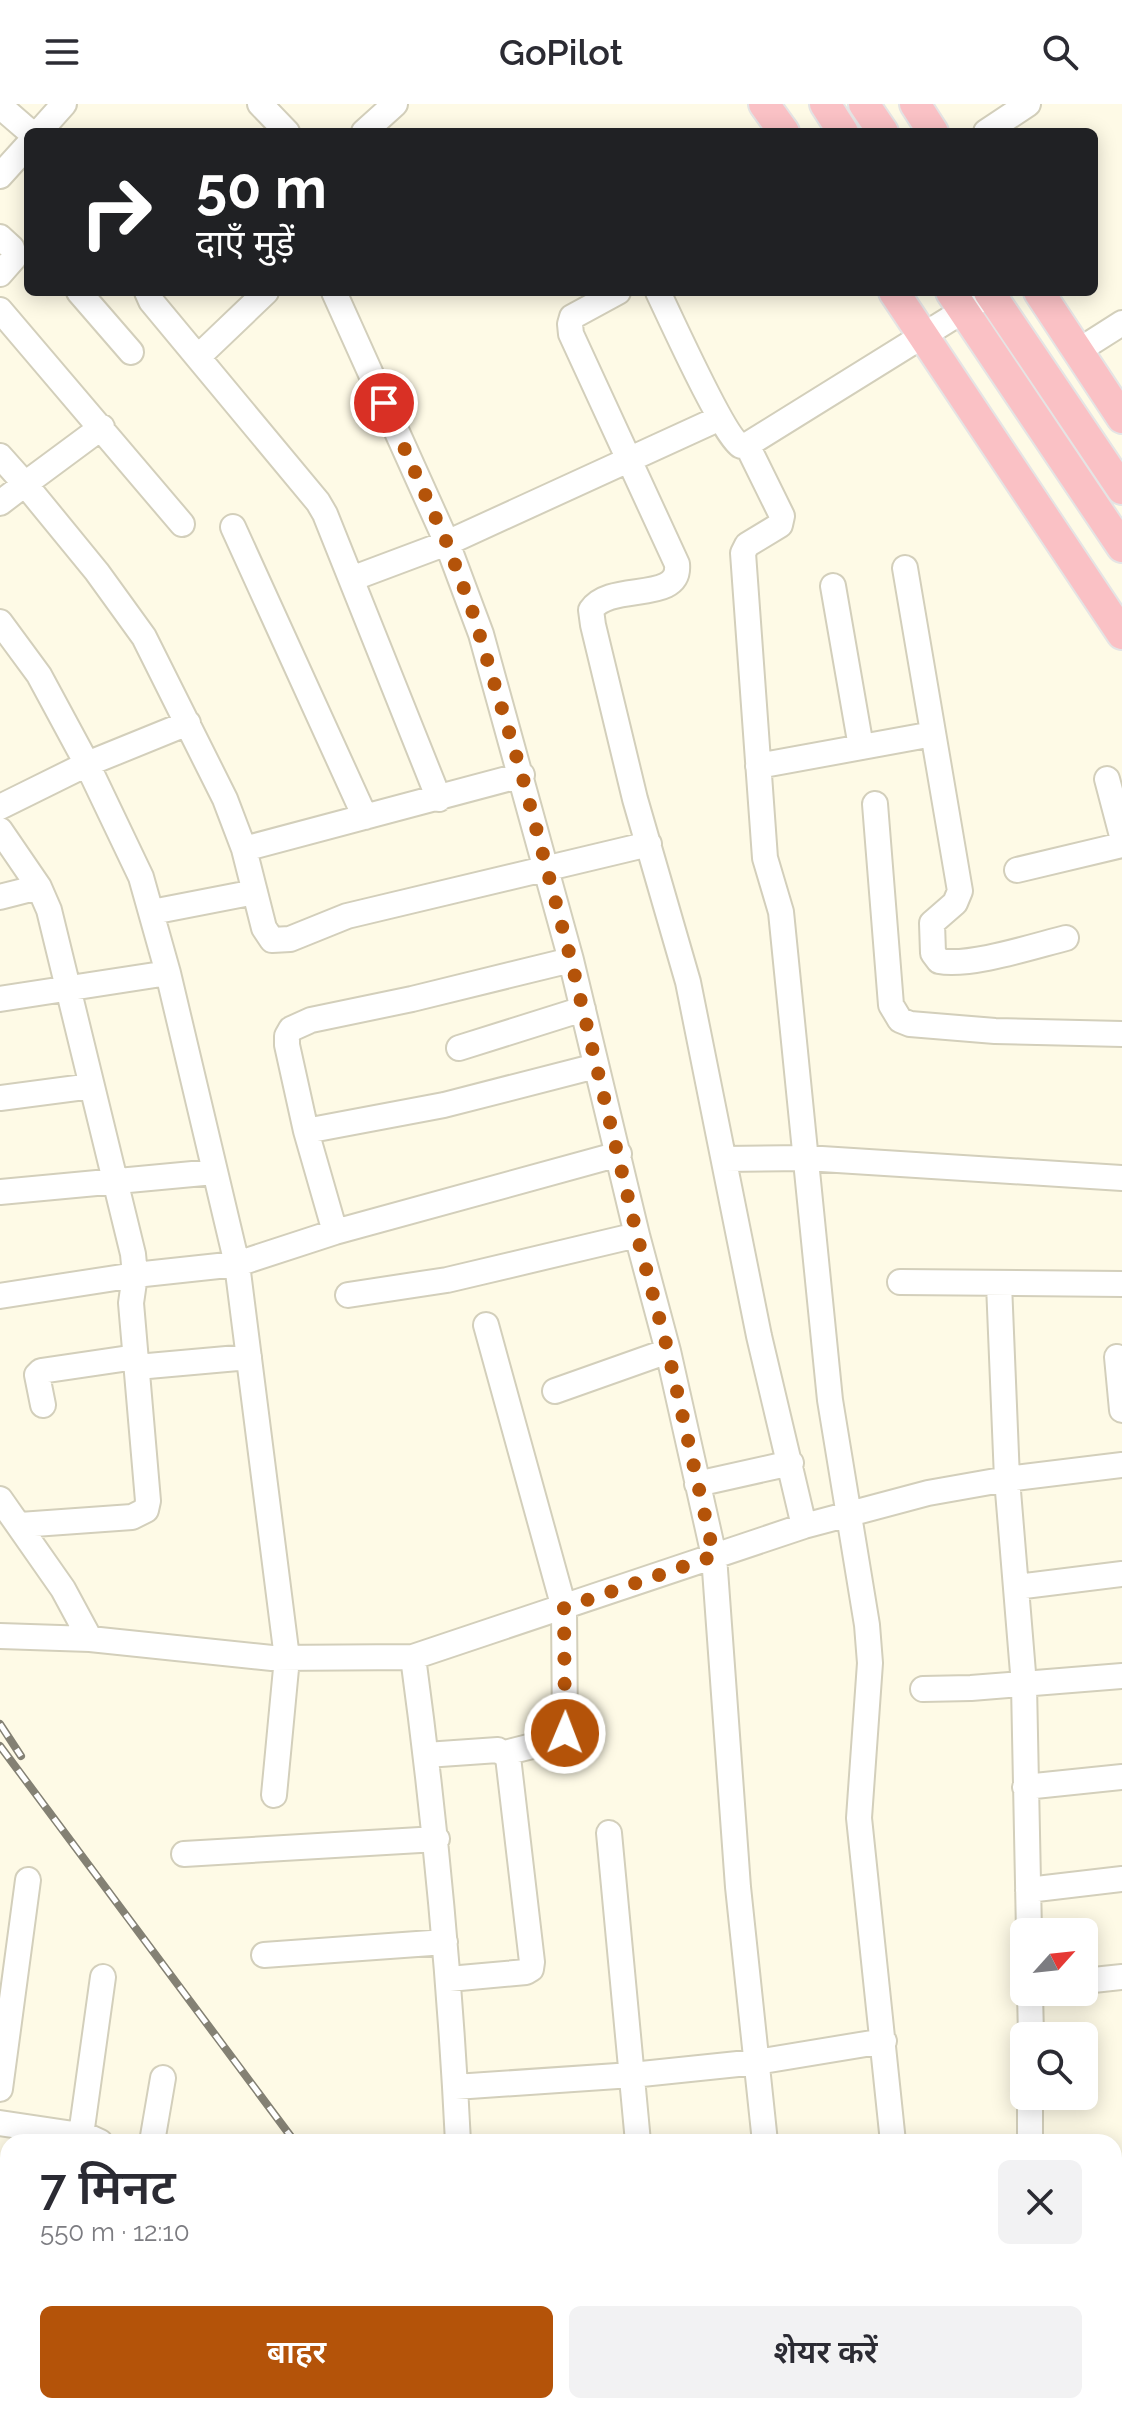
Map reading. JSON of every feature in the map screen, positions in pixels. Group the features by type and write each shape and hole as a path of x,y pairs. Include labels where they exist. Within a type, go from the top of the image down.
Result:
{"main road":[{"path":"764,104 781,128"},
{"path":"825,104 840,128"},
{"path":"915,104 930,128"},
{"path":"867,105 881,128"},
{"path":"897,296 1122,634"},
{"path":"992,296 1122,489"},
{"path":"1042,296 1122,418"},
{"path":"957,302 1122,547"}],"street":[{"path":"43,128 64,104"},
{"path":"260,104 283,128"},
{"path":"368,128 395,104"},
{"path":"992,128 1028,104"},
{"path":"0,106 25,128"},
{"path":"0,176 24,149"},
{"path":"0,237 12,248 14,258 0,274"},
{"path":"82,296 131,352"},
{"path":"149,296 318,502 332,529 439,799"},
{"path":"198,357 262,296"},
{"path":"336,296 447,543 481,634 571,960 668,1351 714,1556 738,1887 764,2134"},
{"path":"611,296 572,317 570,324 576,347 677,564 678,573 669,584 656,589 610,595 591,610 599,655 688,982 759,1336 804,1526"},
{"path":"660,296 720,418 738,446 747,445 924,336 957,302 979,296"},
{"path":"0,310 182,524"},
{"path":"1078,351 1122,323"},
{"path":"351,579 447,543 720,418"},
{"path":"0,503 102,427"},
{"path":"747,445 782,516 780,525 747,545 743,553 765,858 781,912 830,1400 867,1625 870,1663 859,1818 892,2134"},
{"path":"0,456 127,611 144,637 225,799 244,849 267,935 279,941 347,916 649,844"},
{"path":"233,527 365,817"},
{"path":"905,568 960,891 955,903 932,923 935,958 946,962 990,956 1066,938"},
{"path":"833,586 861,747"},
{"path":"0,622 39,675 87,764 128,847 152,912 237,1264 287,1658 274,1795"},
{"path":"0,807 87,764 188,723"},
{"path":"758,766 933,734"},
{"path":"244,849 522,775"},
{"path":"1107,779 1122,836"},
{"path":"875,804 891,1005 900,1020 910,1024 995,1031 1122,1034"},
{"path":"0,830 39,887 56,936 117,1181 135,1275 131,1303 148,1501 146,1510 132,1517 20,1525"},
{"path":"1017,870 1122,845"},
{"path":"0,897 39,887"},
{"path":"152,912 255,892"},
{"path":"335,1232 306,1131 287,1036 298,1024 571,960"},
{"path":"0,999 168,973"},
{"path":"459,1048 583,1009"},
{"path":"306,1131 444,1105 596,1066"},
{"path":"0,1098 92,1086"},
{"path":"0,1296 135,1275 237,1264 335,1232 619,1154"},
{"path":"725,1159 806,1158 1122,1178"},
{"path":"0,1192 214,1172"},
{"path":"348,1295 447,1280 637,1235"},
{"path":"900,1282 1122,1284"},
{"path":"999,1284 1007,1479 1024,1685 1029,1918"},
{"path":"426,1755 498,1750 505,1753 556,1740 565,1733 564,1608 486,1325"},
{"path":"555,1391 668,1351"},
{"path":"43,1405 37,1375 41,1371 137,1362 249,1357"},
{"path":"1117,1357 1122,1410"},
{"path":"697,1484 791,1463"},
{"path":"0,1636 90,1639 287,1658 413,1657 804,1526 928,1493 1007,1479 1122,1465"},
{"path":"0,1499 63,1589 90,1639"},
{"path":"1016,1587 1122,1574"},
{"path":"413,1657 437,1839 458,2134"},
{"path":"923,1689 1024,1685 1122,1676"},
{"path":"449,1979 531,1969 509,1761 505,1753"},
{"path":"1025,1787 1122,1777"},
{"path":"609,1833 637,2134"},
{"path":"184,1854 437,1839"},
{"path":"1028,1890 1122,1879"},
{"path":"0,2089 28,1880"},
{"path":"264,1955 445,1942"},
{"path":"90,2134 103,1977"},
{"path":"1098,1980 1122,1977"},
{"path":"455,2087 632,2075 757,2062 884,2041"},
{"path":"153,2134 163,2078"},
{"path":"1030,2110 1030,2134"},
{"path":"0,2123 66,2134"}],"railway":[{"path":"0,1724 21,1756"},
{"path":"0,1746 289,2134"}],"route":[{"path":"384,403 447,543 481,634 522,775 668,1351 714,1556 564,1608 565,1733"}]}
